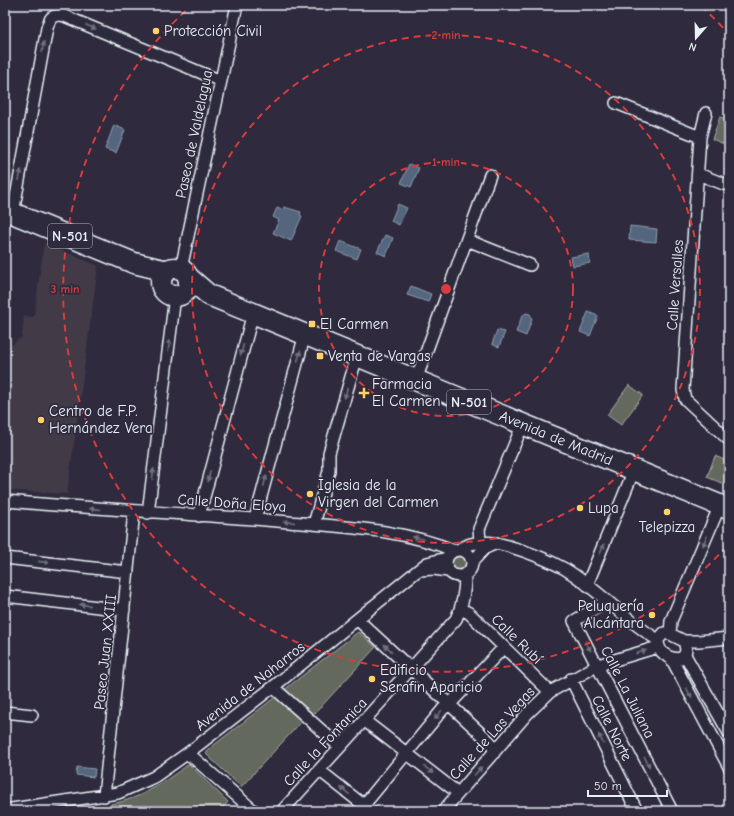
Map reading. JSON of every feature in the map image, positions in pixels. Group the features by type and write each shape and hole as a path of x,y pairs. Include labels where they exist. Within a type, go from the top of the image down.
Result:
{"highway":[{"name":"N-501","path":"9,211 176,282"},
{"name":"Avenida de Madrid","path":"176,282 724,507"}],"street":[{"name":"Paseo de Valdelagua","path":"176,282 237,5"},
{"path":"9,211 47,28 50,18 54,15 62,15 221,81"},
{"path":"616,103 700,137"},
{"name":"Calle Versalles","path":"706,113 700,137 683,390 686,399 729,440"},
{"path":"416,380 490,174"},
{"path":"698,174 729,186"},
{"path":"467,240 530,265"},
{"path":"148,513 176,282"},
{"path":"198,516 253,313"},
{"path":"255,519 305,334"},
{"path":"314,524 329,471 330,453 357,356"},
{"path":"480,542 479,529 523,424"},
{"path":"587,585 634,470"},
{"name":"Calle Doña Eloya","path":"5,502 314,524 418,538 453,553"},
{"path":"670,634 671,621 724,507"},
{"name":"Paseo Juan XXIII","path":"104,796 134,512"},
{"name":"Avenida de Naharros","path":"5,810 104,796 130,788 154,777 273,687 433,560 453,553 464,546 480,542 497,543 524,550 566,570 587,585 658,644"},
{"path":"420,570 434,569 448,571 456,576 465,576 472,569 473,561 485,548 497,543"},
{"path":"448,571 446,564 453,553 467,552 473,561"},
{"path":"5,558 128,572"},
{"name":"Calle la Fontanica","path":"282,811 456,619 461,609 465,586 465,576"},
{"path":"5,596 124,610"},
{"name":"Calle La Juliana","path":"606,602 574,621 672,811"},
{"name":"Calle Rubí","path":"461,609 469,613 550,692"},
{"path":"358,620 489,741 493,746 494,753"},
{"path":"729,638 684,641 670,634 664,633 658,644 663,653 671,658 679,659 686,654 729,645"},
{"path":"684,641 686,654 729,733"},
{"name":"Calle de Las Vegas","path":"443,811 528,713 550,692 598,665 658,644"},
{"path":"319,770 364,809 442,709 450,704 504,647"},
{"path":"671,658 729,768"},
{"name":"Calle Norte","path":"571,679 637,811"},
{"path":"273,687 340,747"},
{"path":"5,712 32,715"},
{"path":"365,720 458,793"},
{"path":"188,752 254,811"}],"shaded area":[{"name":"Centro de F.P. Hernández Vera","path":"44,243 98,266 67,494 5,490 5,350 22,337 24,316 34,317"}],"green space":[{"path":"720,117 729,120 729,146 712,139"},
{"path":"629,385 643,395 621,425 607,415"},
{"path":"715,456 729,462 729,486 707,477"},
{"path":"459,557 464,559 466,564 464,569 459,571 454,569 452,564 454,559"},
{"path":"358,632 376,647 305,724 302,721 241,787 206,754 209,749"},
{"path":"189,764 228,802 219,811 110,811 111,804 122,802 152,789"}],"water":[{"path":"114,125 125,130 116,153 105,149"},
{"path":"409,164 419,168 411,187 401,183"},
{"path":"398,204 407,208 399,225 391,221"},
{"path":"284,207 301,212 300,215 302,216 291,241 273,233 279,220 273,217 277,208 282,210"},
{"path":"630,226 657,229 656,242 629,240"},
{"path":"385,235 393,238 386,256 377,252"},
{"path":"340,241 361,249 357,259 336,251"},
{"path":"589,254 590,263 573,266 571,257"},
{"path":"411,286 431,294 428,302 407,295"},
{"path":"588,312 598,316 590,336 580,332"},
{"path":"526,313 530,314 532,319 526,336 516,332 522,316"},
{"path":"497,330 505,332 499,347 492,344"},
{"path":"77,767 95,769 94,777 76,775"}],"place":[{"name":"Protección Civil","path":"156,31"},
{"name":"El Carmen","path":"312,324"},
{"name":"Venta de Vargas","path":"320,356"},
{"name":"Farmacia El Carmen","path":"364,393"},
{"name":"Centro de F.P. Hernández Vera","path":"41,420"},
{"name":"Iglesia de la Virgen del Carmen","path":"310,494"},
{"name":"Lupa","path":"580,508"},
{"name":"Telepizza","path":"667,512"},
{"name":"Peluquería Alcántara","path":"652,615"},
{"name":"Edificio Serafin Aparicio","path":"372,679"}]}
